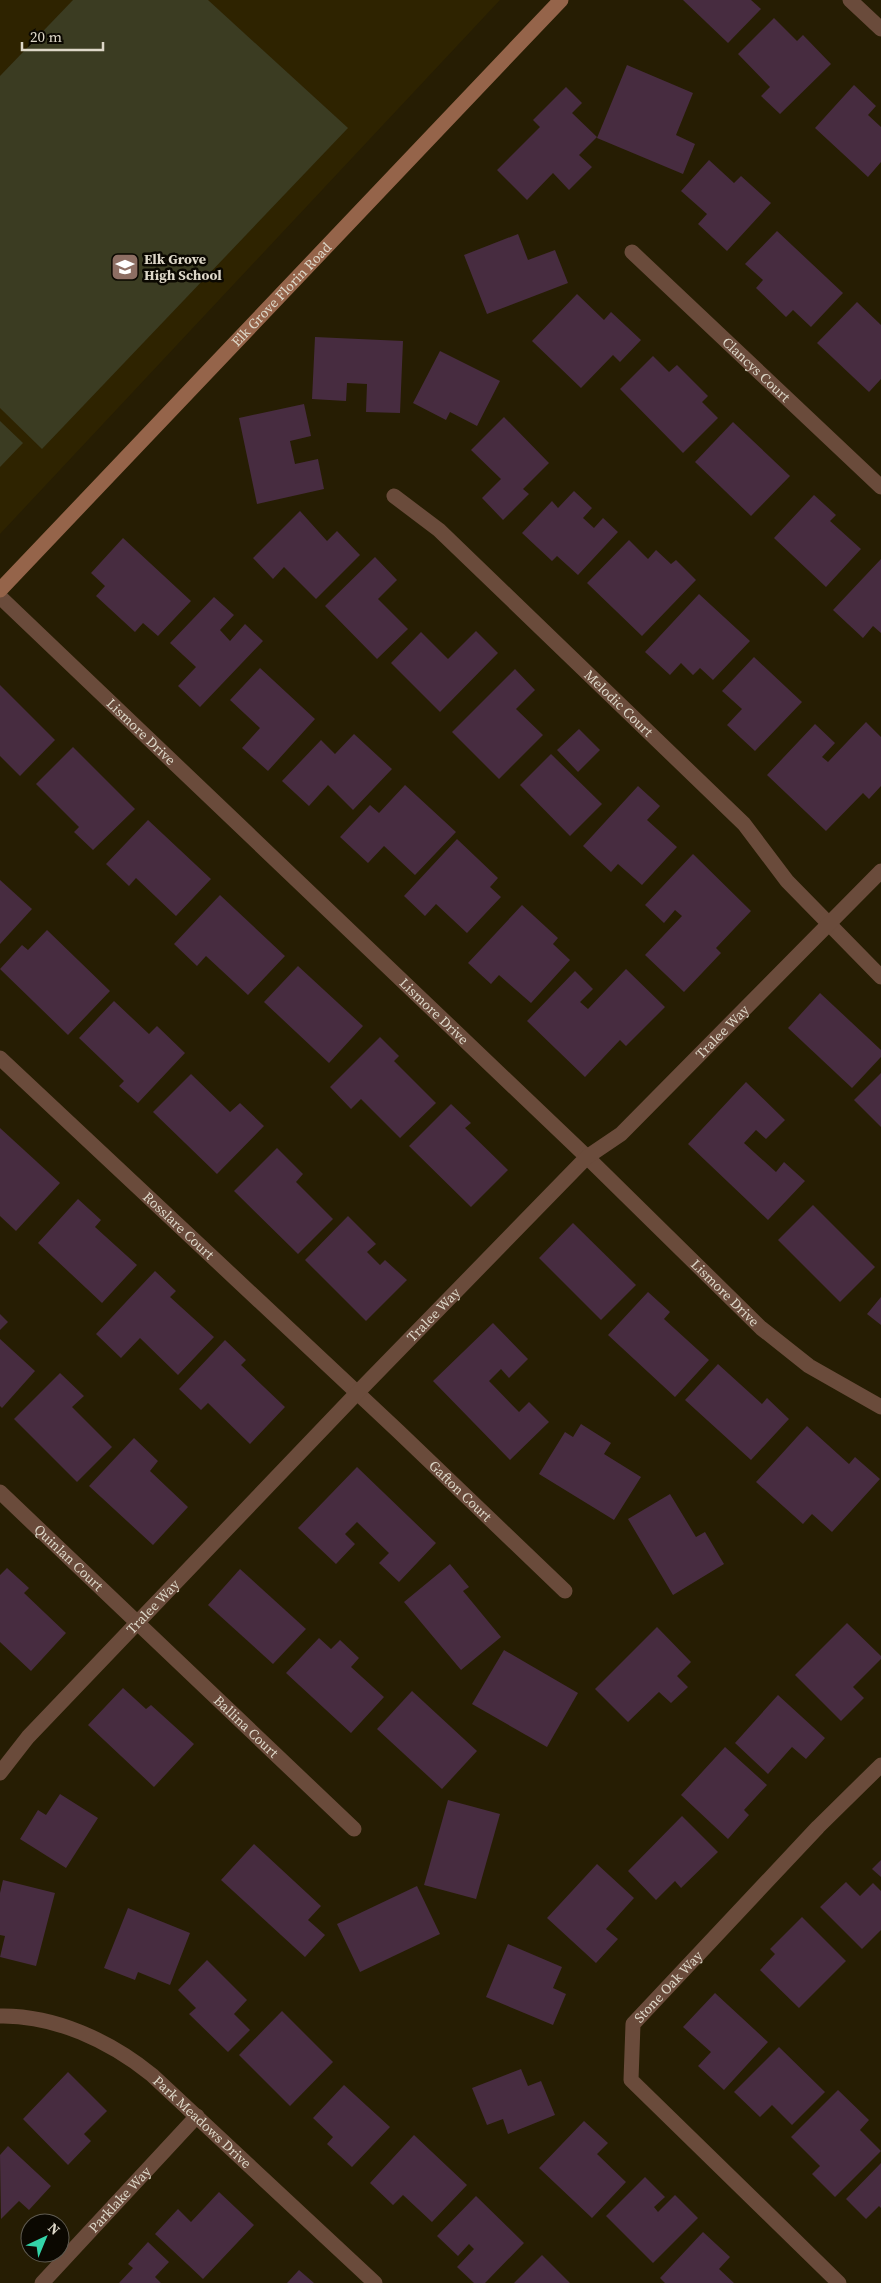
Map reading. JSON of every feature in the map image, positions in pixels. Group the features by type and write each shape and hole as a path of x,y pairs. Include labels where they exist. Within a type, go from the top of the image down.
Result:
{"main road":[{"name":"Elk Grove Florin Road","path":"0,590 561,0"}],"street":[{"path":"850,0 881,29"},
{"name":"Clancys Court","path":"632,252 881,487"},
{"name":"Melodic Court","path":"394,496 439,530 744,824 787,881 829,926 881,976"},
{"name":"Lismore Drive","path":"0,597 587,1157 778,1343 809,1366 881,1407"},
{"name":"Tralee Way","path":"0,1773 28,1737 357,1393 587,1157 621,1134 829,926 881,871"},
{"name":"Rosslare Court","path":"0,1058 357,1393"},
{"name":"Gafton Court","path":"357,1393 565,1591"},
{"name":"Quinlan Court","path":"0,1492 138,1624"},
{"name":"Ballina Court","path":"138,1624 354,1829"},
{"name":"Stone Oak Way","path":"839,2283 631,2080 634,2024 818,1827 881,1766"},
{"name":"Park Meadows Drive","path":"0,2016 14,2016 44,2021 98,2039 126,2054 197,2116 375,2283"},
{"name":"Parklake Way","path":"42,2283 197,2116"}],"shaded area":[{"name":"Elk Grove High School","path":"0,0 500,0 0,534"}],"green space":[{"name":"Elk Grove High School","path":"73,0 208,0 348,128 42,449 0,408 0,76"},
{"path":"0,421 23,443 0,467"}],"building":[{"path":"683,0 751,0 761,9 728,43"},
{"path":"774,18 797,41 803,35 831,64 780,114 761,96 770,87 738,54"},
{"path":"627,65 693,93 676,135 695,144 683,174 597,138"},
{"path":"854,85 876,106 868,115 881,127 881,162 868,177 815,128"},
{"path":"566,87 582,103 572,113 597,137 579,155 592,167 569,190 553,173 527,200 497,170 540,127 533,120"},
{"path":"709,160 734,183 741,176 771,203 727,251 698,224 707,214 681,191"},
{"path":"777,231 843,293 811,327 793,310 786,317 756,288 763,280 745,264"},
{"path":"518,234 528,260 555,250 568,283 487,314 464,255"},
{"path":"577,294 604,320 611,312 641,340 620,362 613,355 581,388 532,341"},
{"path":"857,302 881,325 881,379 869,392 817,343"},
{"path":"315,337 403,341 400,413 366,412 367,384 347,383 346,401 312,399"},
{"path":"440,351 500,381 477,426 450,412 446,420 413,403"},
{"path":"653,356 669,372 677,365 708,396 702,402 718,418 683,453 620,389"},
{"path":"304,404 311,436 290,441 295,464 318,459 324,489 257,504 239,418"},
{"path":"504,417 549,463 523,489 529,494 503,520 482,498 501,479 471,450"},
{"path":"733,422 790,476 751,516 695,462"},
{"path":"574,491 592,508 583,518 594,528 603,518 618,532 578,575 557,556 552,561 522,533 552,501 558,508"},
{"path":"814,495 836,515 830,521 861,549 826,587 774,538"},
{"path":"300,511 327,541 337,531 360,555 316,599 284,567 273,579 253,558"},
{"path":"123,538 191,601 158,636 143,623 135,632 96,596 105,586 91,573"},
{"path":"629,540 648,559 656,550 671,564 676,560 696,580 642,636 587,583"},
{"path":"375,557 397,580 378,599 408,629 377,659 325,606"},
{"path":"881,559 881,633 873,626 863,638 833,610"},
{"path":"699,594 750,641 713,680 700,668 693,675 681,663 670,675 645,652"},
{"path":"214,597 234,615 220,630 230,641 245,624 263,641 200,707 178,686 196,667 170,643"},
{"path":"476,631 498,653 440,712 391,663 421,632 448,659"},
{"path":"754,657 802,702 755,751 727,725 742,709 722,691"},
{"path":"260,668 315,719 268,771 242,748 260,728 230,700"},
{"path":"515,669 535,690 516,709 543,735 499,779 452,732"},
{"path":"0,685 55,740 20,776 0,756"},
{"path":"866,722 881,737 881,786 869,799 863,793 826,831 767,775 815,724 835,743 822,757 828,762"},
{"path":"579,729 600,750 578,772 557,750"},
{"path":"354,734 392,769 353,810 328,785 309,806 282,781 321,740 335,754"},
{"path":"73,747 135,809 93,850 74,832 79,827 36,784"},
{"path":"551,754 602,804 570,836 520,785"},
{"path":"405,785 456,832 415,875 384,846 368,863 340,837 370,805 379,813"},
{"path":"638,786 660,806 647,820 677,847 642,885 618,864 611,872 583,846"},
{"path":"148,820 211,879 176,916 136,878 129,886 106,864"},
{"path":"457,839 498,878 490,887 501,897 467,933 436,904 425,916 404,896"},
{"path":"693,854 751,911 716,948 721,953 684,992 645,955 682,916 675,910 664,923 645,905"},
{"path":"0,880 32,909 0,944"},
{"path":"220,895 285,956 248,995 206,956 197,966 174,944"},
{"path":"522,905 558,938 553,944 570,960 531,1003 499,975 491,984 468,963"},
{"path":"47,930 110,991 68,1035 0,969 22,945 28,950"},
{"path":"298,966 363,1026 329,1063 264,1002"},
{"path":"626,969 665,1007 626,1046 620,1040 585,1077 527,1021 575,971 593,989 580,1002 588,1009"},
{"path":"820,993 881,1050 881,1057 852,1088 788,1028"},
{"path":"114,1001 149,1034 157,1026 185,1053 138,1103 119,1086 124,1081 79,1038"},
{"path":"380,1037 399,1056 394,1061 436,1103 400,1138 361,1099 351,1109 330,1087"},
{"path":"881,1073 881,1127 854,1100"},
{"path":"191,1074 230,1112 240,1103 264,1126 217,1174 153,1112"},
{"path":"746,1082 785,1120 766,1139 756,1130 744,1143 776,1172 784,1162 805,1181 768,1220 688,1144"},
{"path":"451,1104 471,1123 465,1128 508,1170 471,1207 409,1146"},
{"path":"0,1128 60,1183 16,1231 0,1216"},
{"path":"277,1148 303,1174 296,1182 333,1219 298,1254 234,1191"},
{"path":"78,1199 101,1220 95,1227 137,1265 102,1303 38,1243"},
{"path":"813,1205 875,1267 840,1302 778,1240"},
{"path":"348,1216 376,1244 367,1252 380,1265 385,1260 407,1280 366,1321 305,1260"},
{"path":"573,1223 636,1285 601,1320 539,1258"},
{"path":"155,1271 176,1291 170,1297 214,1337 178,1375 140,1338 121,1358 96,1334"},
{"path":"648,1292 670,1312 664,1319 709,1360 675,1397 608,1335"},
{"path":"881,1297 881,1325 867,1314"},
{"path":"0,1314 8,1322 0,1330"},
{"path":"493,1323 528,1359 509,1378 501,1369 489,1381 519,1412 529,1402 549,1422 510,1460 433,1381"},
{"path":"0,1339 35,1371 2,1408 0,1406"},
{"path":"225,1340 246,1360 241,1365 285,1407 250,1444 208,1403 201,1410 179,1389"},
{"path":"718,1364 762,1404 767,1398 789,1419 751,1460 685,1400"},
{"path":"60,1373 84,1396 72,1407 112,1447 77,1482 14,1419"},
{"path":"581,1424 611,1443 604,1454 641,1477 614,1520 539,1474 565,1432 573,1437"},
{"path":"807,1426 849,1464 855,1457 880,1479 832,1532 812,1514 803,1524 756,1482"},
{"path":"134,1438 158,1461 150,1471 188,1507 153,1545 89,1486"},
{"path":"357,1467 436,1543 399,1582 379,1563 389,1553 357,1522 345,1534 355,1544 336,1564 298,1528"},
{"path":"670,1494 696,1537 705,1532 724,1564 673,1595 628,1519"},
{"path":"450,1564 469,1587 463,1591 501,1637 461,1670 404,1602"},
{"path":"7,1568 29,1588 24,1593 66,1633 31,1671 0,1642 0,1575"},
{"path":"240,1569 306,1629 273,1664 208,1605"},
{"path":"847,1623 881,1656 881,1659 853,1687 864,1698 841,1721 795,1675"},
{"path":"657,1627 691,1662 677,1676 688,1687 671,1703 659,1692 628,1722 595,1689"},
{"path":"319,1638 331,1649 340,1640 359,1658 351,1667 384,1697 351,1733 286,1673"},
{"path":"504,1650 578,1693 547,1747 472,1704"},
{"path":"123,1688 146,1709 151,1705 194,1744 154,1787 88,1725"},
{"path":"412,1691 477,1751 442,1789 377,1729"},
{"path":"778,1695 825,1738 806,1759 792,1747 768,1774 735,1743"},
{"path":"725,1747 767,1785 744,1810 749,1815 728,1839 681,1795"},
{"path":"60,1794 98,1818 66,1868 20,1839 38,1810 46,1815"},
{"path":"448,1800 500,1814 476,1899 424,1885"},
{"path":"682,1816 718,1852 681,1888 675,1881 656,1900 628,1871"},
{"path":"254,1844 321,1906 308,1920 325,1935 305,1957 221,1880"},
{"path":"881,1860 881,1877 872,1869"},
{"path":"597,1864 634,1898 606,1929 618,1939 596,1963 547,1918"},
{"path":"3,1880 55,1893 36,1966 0,1957 5,1936 0,1935 0,1893"},
{"path":"846,1882 860,1896 873,1883 881,1891 881,1930 862,1949 820,1907"},
{"path":"417,1886 440,1934 360,1972 337,1924"},
{"path":"128,1908 190,1933 170,1985 138,1972 135,1980 104,1968"},
{"path":"802,1917 846,1961 799,2008 760,1970 775,1954 770,1949"},
{"path":"508,1944 562,1967 553,1988 566,1994 553,2025 486,1997"},
{"path":"207,1960 247,2000 234,2014 250,2030 228,2052 189,2014 196,2008 178,1990"},
{"path":"715,1993 768,2042 724,2090 698,2066 711,2052 683,2027"},
{"path":"282,2011 333,2062 290,2106 239,2055"},
{"path":"779,2047 825,2092 792,2125 772,2105 760,2117 734,2092"},
{"path":"521,2069 528,2086 541,2081 555,2115 508,2134 503,2119 487,2125 472,2088"},
{"path":"68,2072 107,2111 84,2134 91,2141 68,2165 23,2119"},
{"path":"344,2085 390,2127 352,2167 327,2144 333,2137 313,2118"},
{"path":"838,2090 869,2120 860,2130 881,2151 835,2197 812,2174 820,2166 791,2137"},
{"path":"584,2121 608,2143 597,2154 626,2182 592,2218 539,2168"},
{"path":"414,2135 467,2185 432,2222 403,2195 393,2205 370,2183"},
{"path":"8,2146 51,2186 29,2210 19,2201 1,2219 0,2155"},
{"path":"881,2163 881,2208 879,2206 866,2219 846,2199"},
{"path":"645,2177 665,2197 654,2207 658,2212 675,2195 698,2218 653,2263 606,2216"},
{"path":"219,2192 254,2225 203,2279 155,2234 178,2209 191,2222"},
{"path":"476,2196 524,2243 485,2283 474,2283 457,2267 474,2249 469,2244 458,2256 437,2236"},
{"path":"703,2232 730,2257 719,2269 734,2283 665,2283 660,2278"},
{"path":"148,2242 169,2262 155,2277 161,2283 119,2283 133,2268 128,2264"},
{"path":"542,2255 570,2283 514,2283"},
{"path":"299,2270 314,2283 287,2283"}],"place":[{"name":"Elk Grove High School","path":"125,267"}]}
